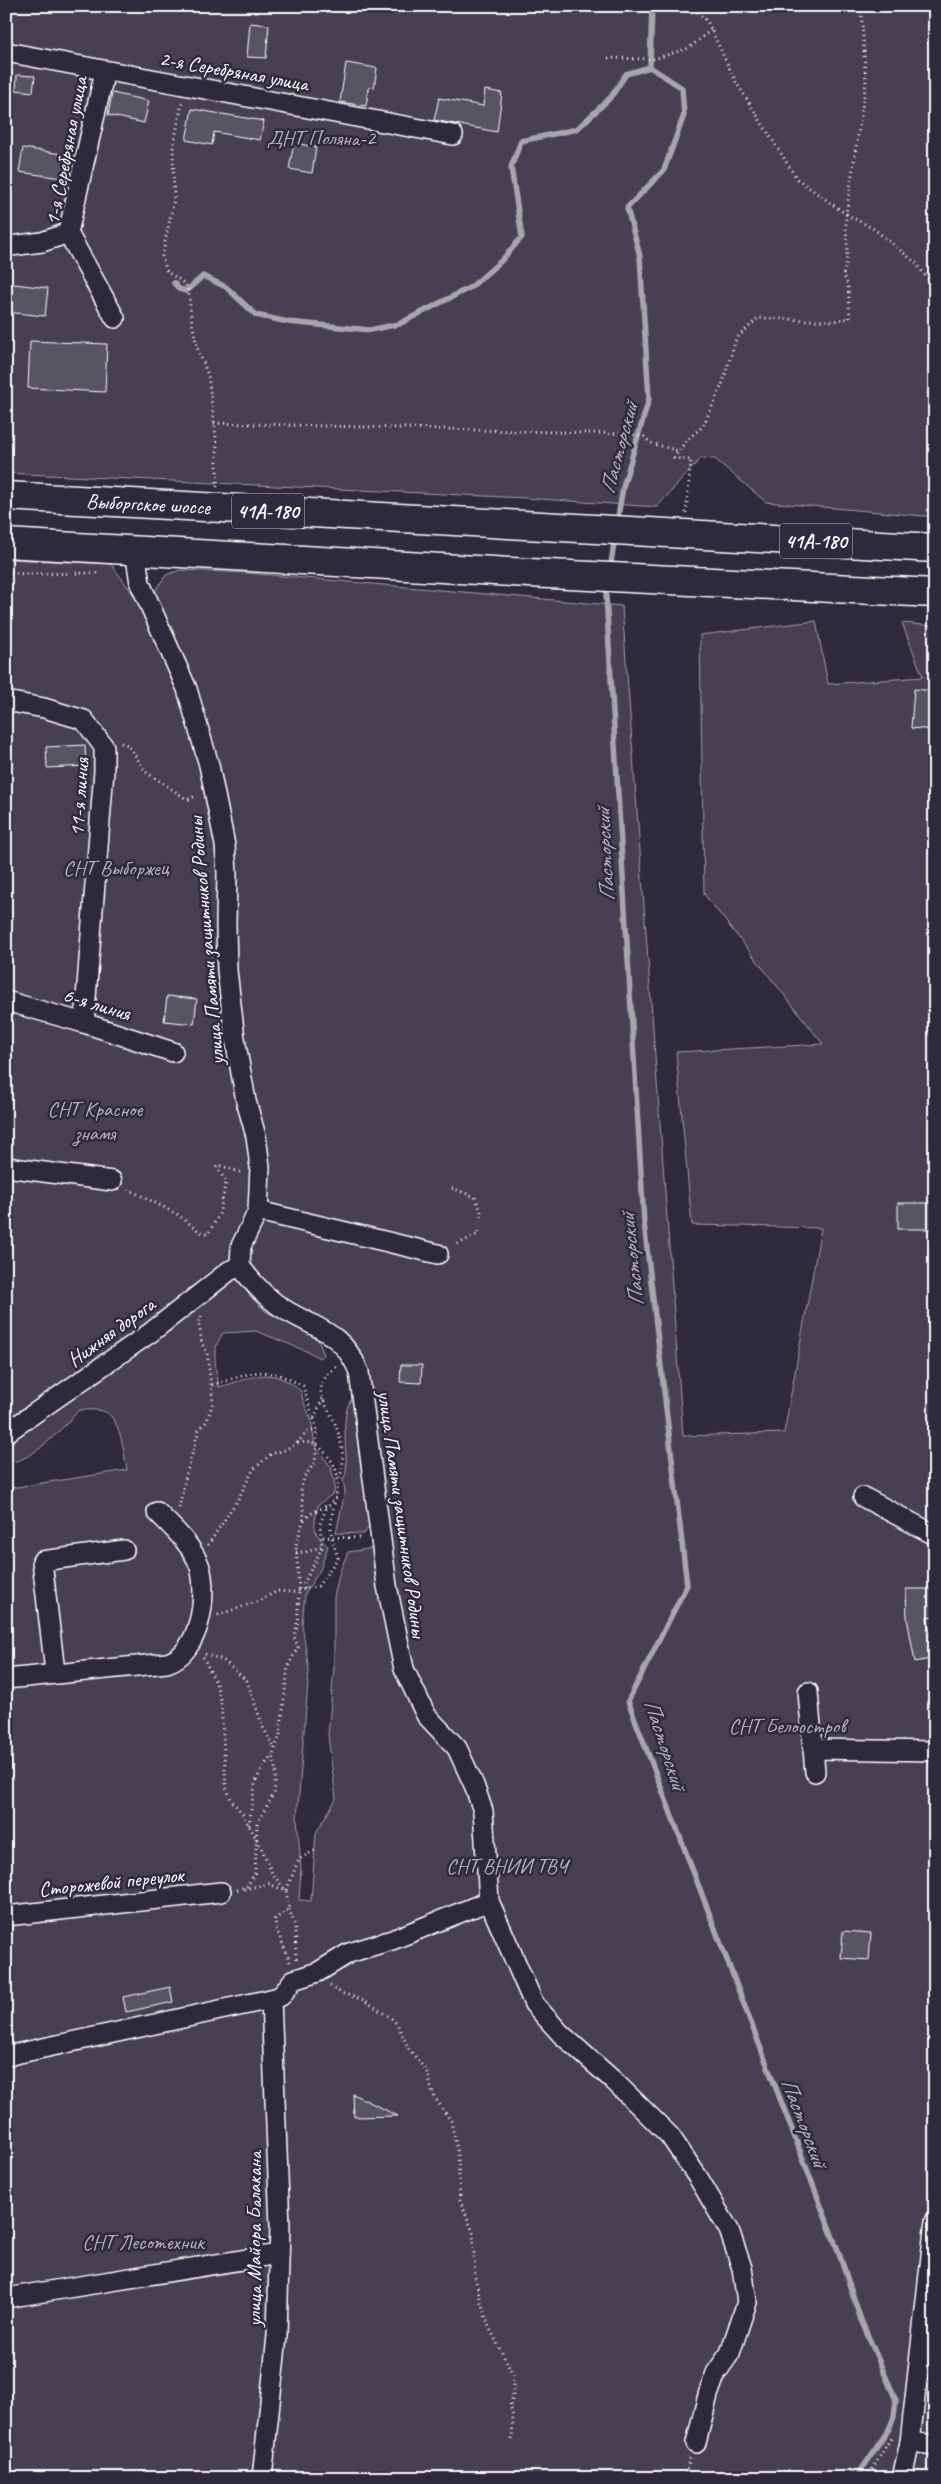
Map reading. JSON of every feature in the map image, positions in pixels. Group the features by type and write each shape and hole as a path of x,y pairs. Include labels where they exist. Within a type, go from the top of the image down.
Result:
{"main road":[{"name":"Выборгское шоссе","path":"6,496 690,534"},
{"name":"41А-180","path":"690,534 935,548"},
{"name":"41А-180","path":"6,543 529,573 935,593"}],"street":[{"name":"2-я Серебряная улица","path":"6,52 453,135"},
{"name":"1-я Серебряная улица","path":"105,70 68,233 115,318"},
{"path":"11,246 42,242 68,233"},
{"name":"улица Памяти защитников Родины","path":"135,551 140,583 187,689 215,791 227,873 227,970 234,1039 258,1149 260,1192 258,1211 241,1246 240,1266 265,1295 286,1310 338,1339 353,1358 359,1372 362,1409 387,1586 404,1669 426,1714 457,1748 466,1762 483,1810 488,1901 534,2004 561,2034 614,2081 670,2136 699,2179 729,2230 742,2268 747,2302 730,2352 716,2373 708,2395 696,2443"},
{"name":"11-я линия","path":"6,701 44,708 84,720 104,747 104,771 84,1023"},
{"name":"6-я линия","path":"6,1001 84,1023 173,1052"},
{"path":"6,1167 112,1181"},
{"path":"258,1211 438,1254"},
{"name":"Нижняя дорога","path":"6,1433 150,1333 229,1271 240,1266"},
{"path":"864,1497 935,1535"},
{"path":"6,1679 55,1672 167,1663 177,1660 189,1648 202,1608 202,1580 199,1564 176,1532 157,1512"},
{"path":"55,1672 42,1561 124,1550"},
{"path":"808,1692 815,1772"},
{"path":"814,1749 935,1751"},
{"name":"Сторожевой переулок","path":"6,1916 229,1891"},
{"path":"6,2056 281,1996 293,1980 305,1971 349,1953 392,1940 488,1901"},
{"name":"улица Майора Балакана","path":"262,2478 277,2336 279,2254 271,1999"},
{"path":"902,2478 910,2442 929,2306 935,2222"},
{"path":"6,2298 279,2254"},
{"path":"910,2442 935,2445"}],"path":[{"path":"691,6 706,21 736,82 797,179 846,214 874,229 916,263 935,289"},
{"path":"690,534 691,460 674,458 686,441 703,426 722,385 736,339 758,318 833,321 850,318 848,285 842,275 849,258 846,214 866,82 861,6"},
{"path":"608,58 654,59 689,48 711,30"},
{"path":"185,85 173,148 174,200 162,256 167,272 180,280 188,288 190,316 198,350 208,375 214,423 218,488"},
{"path":"214,423 630,434 644,436 651,443 678,451"},
{"path":"6,572 24,574 100,573"},
{"path":"104,747 120,742 128,745 146,772 184,798 189,799 205,791 215,791"},
{"path":"112,1181 177,1214 200,1232 208,1234 219,1215 226,1182 217,1168 220,1165 245,1174"},
{"path":"438,1254 478,1234 481,1211 474,1197 452,1188"},
{"path":"176,1532 186,1475 199,1430 208,1421 213,1402 212,1385 199,1324 204,1291"},
{"path":"194,1634 224,1612 259,1601 277,1591 299,1591 318,1586 338,1558 331,1536 331,1527 339,1481 344,1469 340,1441 334,1421 323,1398 322,1383 328,1373 345,1361 353,1358"},
{"path":"212,1385 245,1374 269,1372 303,1386 317,1430 318,1445 315,1462 305,1476 301,1488 303,1521 296,1552 299,1591 297,1626 294,1636 298,1647 288,1666 280,1735 273,1754 261,1770 255,1784 249,1828"},
{"path":"314,1419 323,1398"},
{"path":"199,1564 252,1470 271,1454 286,1450 297,1443 307,1432 317,1430"},
{"path":"297,1443 308,1442 318,1445 335,1465 339,1481"},
{"path":"303,1521 337,1496"},
{"path":"305,1589 304,1583 323,1546 320,1524 328,1504"},
{"path":"323,1537 381,1539"},
{"path":"296,1552 306,1552 323,1546"},
{"path":"275,1749 263,1727 247,1681 223,1660 200,1651 216,1683 221,1702 226,1787 232,1801 242,1813 249,1828 256,1837 272,1873 286,1891 305,1971 341,1993 364,2000 384,2011 397,2024 409,2049 427,2072 433,2095 451,2121 458,2154 460,2200 473,2232 475,2277 481,2302 488,2327 500,2346 513,2375 514,2397 510,2406 513,2416 512,2441"},
{"path":"229,1891 247,1886 253,1876 257,1824 274,1793 276,1775 273,1754"},
{"path":"286,1891 299,1859 316,1850"},
{"path":"229,1891 269,1884 286,1891"},
{"path":"289,1909 275,1919 276,1928 291,1968"},
{"path":"867,2478 892,2437 910,2442"}],"green space":[{"name":"ДНТ Поляна-2","path":"6,6 935,6 935,517 766,502 715,459 701,458 657,507 525,498 6,473"},
{"path":"6,559 111,564 138,601 154,599 157,588 166,575 180,570 248,573 622,606 683,1436 784,1433 821,1228 692,1225 676,1052 823,1044 704,894 700,635 816,621 828,684 923,677 902,623 935,626 935,2478 6,2478 6,1483 10,1488 127,1470 121,1437 114,1420 109,1414 97,1410 79,1410 36,1451 16,1461 6,1462","holes":["237,1275 303,1320 356,1363 382,1547 348,1552 340,1571 334,1597 334,1668 328,1735 336,1799 316,1833 311,1901 299,1900 301,1868 297,1818 309,1671 302,1624 305,1594 320,1570 328,1546 316,1532 315,1528 318,1505 334,1493 335,1485 331,1467 315,1446 311,1419 301,1391 290,1383 270,1375 252,1377 219,1387 215,1359 216,1346 223,1333 256,1331 319,1358 324,1355 317,1337 265,1311 250,1296"]},
{"path":"354,1397 359,1455 375,1530 367,1529 364,1534 336,1533 345,1492 343,1480 346,1474 346,1415 348,1405"}],"building":[{"path":"250,23 269,25 266,58 247,57"},
{"path":"346,63 377,68 374,88 369,87 366,106 340,102"},
{"path":"17,75 35,76 33,92 16,90"},
{"path":"485,90 502,93 497,132 434,120 439,98 483,106"},
{"path":"112,93 149,101 144,123 108,115"},
{"path":"192,109 264,121 260,140 214,132 212,145 186,140"},
{"path":"294,143 316,147 312,173 289,169"},
{"path":"23,148 74,156 69,179 19,172"},
{"path":"6,283 48,288 45,316 6,312"},
{"path":"30,341 107,344 105,392 28,388"},
{"path":"914,689 935,691 935,730 911,728"},
{"path":"85,745 86,766 47,768 46,747"},
{"path":"167,996 197,999 194,1024 164,1021"},
{"path":"898,1203 935,1203 935,1229 898,1229"},
{"path":"401,1365 422,1365 421,1383 400,1382"},
{"path":"906,1589 935,1589 935,1616 927,1617 935,1658 915,1662 907,1618"},
{"path":"843,1931 871,1933 869,1960 841,1958"},
{"path":"170,1987 173,2002 126,2012 123,1997"},
{"path":"353,2094 398,2116 354,2117"}],"waterway":[{"name":"Пасторский","path":"617,523 623,487 649,399 640,256 627,208 664,170 684,115 682,88 650,67 652,6"},
{"path":"174,283 179,289 186,291 203,276 226,287 256,315 288,322 370,330 399,324 471,287 501,261 522,237 511,167 521,141 577,129 611,97 626,74 650,67"},
{"name":"Пасторский","path":"610,570 615,537"},
{"name":"Пасторский","path":"608,584 606,596 644,1223 687,1585 628,1701 839,2253 861,2320 896,2400 894,2417 889,2429 856,2478"}],"park label":[{"name":"СНТ Выборжец","path":"116,868"},
{"name":"СНТ Красное знамя","path":"95,1121"},
{"name":"СНТ Белоостров","path":"787,1726"},
{"name":"СНТ ВНИИ ТВЧ","path":"507,1866"},
{"name":"СНТ Лесотехник","path":"143,2242"}]}
